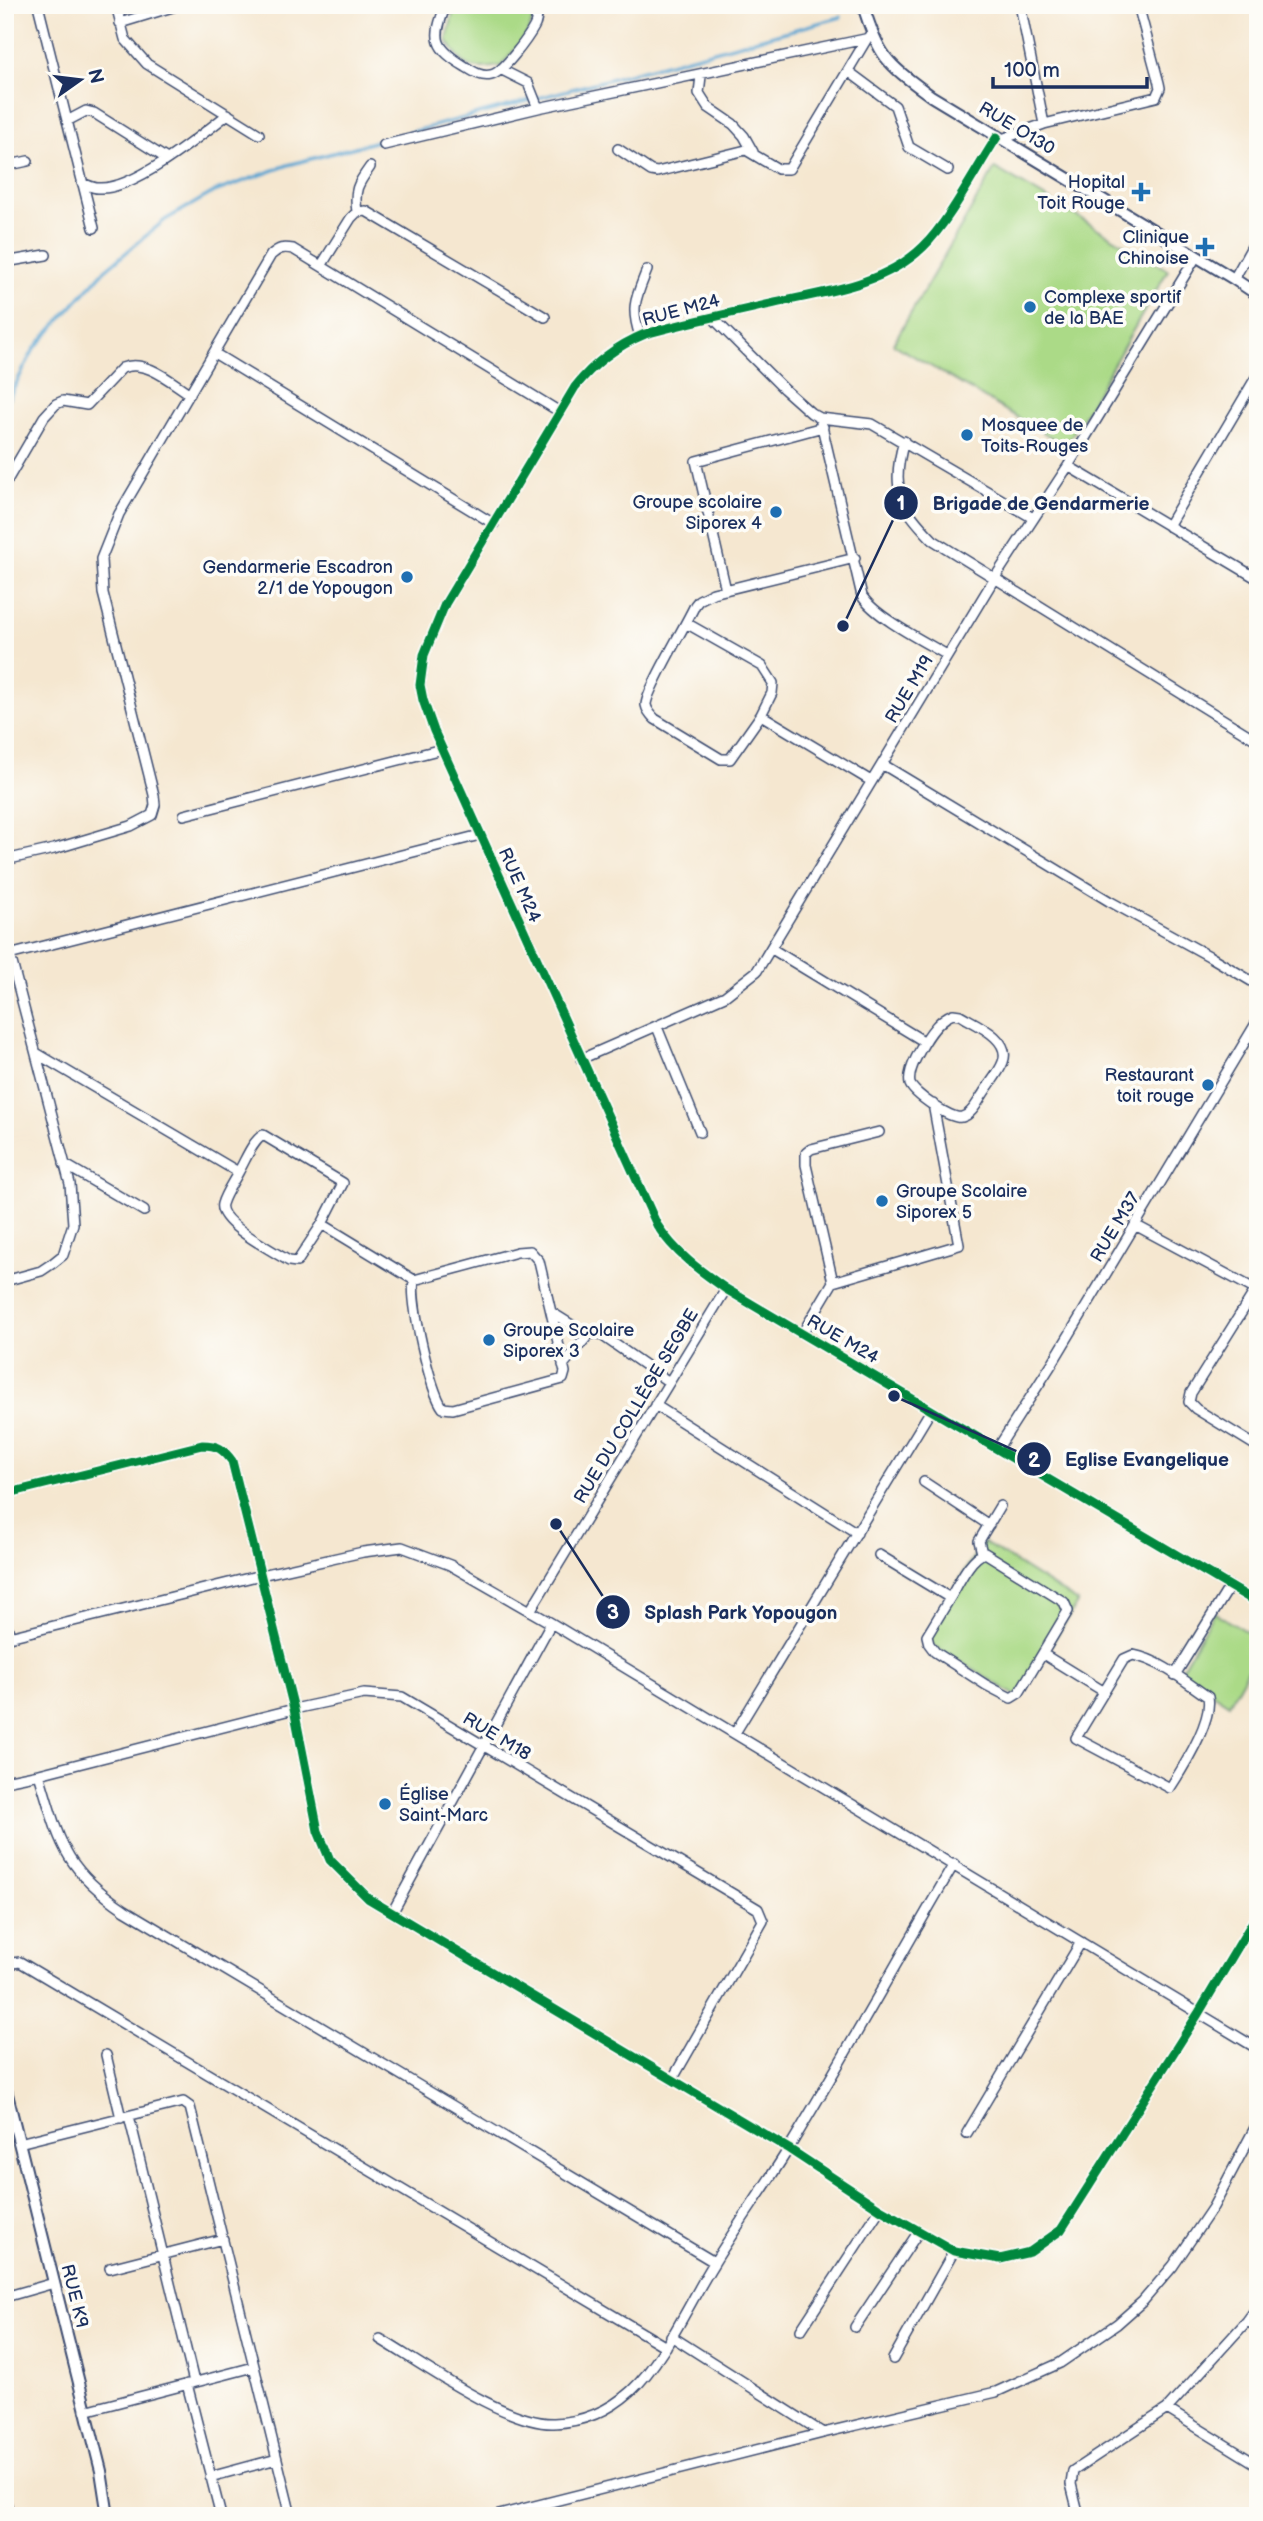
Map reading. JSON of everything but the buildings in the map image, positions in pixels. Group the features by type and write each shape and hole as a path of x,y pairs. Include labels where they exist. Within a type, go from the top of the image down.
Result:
{"street":[{"path":"38,5 94,228"},
{"path":"116,5 125,39 147,64 259,134"},
{"path":"120,23 179,5"},
{"path":"446,5 437,28 437,40 443,50 480,75 495,75 502,70 534,27 537,5"},
{"name":"RUE O130","path":"863,5 868,36 895,69 931,96 1258,296"},
{"path":"1020,5 1044,124"},
{"path":"999,138 1044,124 1156,97 1160,88 1138,5"},
{"path":"701,75 699,93 708,107 733,124 753,152 778,169 789,169 868,36"},
{"path":"384,145 536,101 701,75 868,36"},
{"path":"502,70 528,83 536,101"},
{"path":"848,71 895,106 909,147 948,170"},
{"path":"67,121 86,111 94,113 167,159"},
{"path":"82,183 96,188 122,184 192,143 228,114"},
{"name":"RUE M24","path":"999,138 940,227 907,261 888,272 847,286 712,317 640,337 606,355 587,372 445,604 424,655 420,685 442,749 480,835 657,1225 667,1241 689,1263 726,1289 1258,1603"},
{"path":"618,149 657,172 739,151 753,152"},
{"path":"5,166 28,161"},
{"path":"357,212 355,195 358,184 370,167"},
{"path":"321,265 351,218 357,212 366,211 545,317"},
{"path":"1234,279 1258,236"},
{"path":"5,860 54,849 131,826 152,815 154,795 103,593 101,559 119,514 277,250 284,247 293,249 561,412"},
{"path":"5,262 46,255"},
{"name":"RUE M19","path":"581,1059 725,996 757,971 947,655 1068,466 1196,257"},
{"path":"640,337 633,310 647,270"},
{"path":"712,317 821,423 862,596 866,603 947,655"},
{"path":"214,354 494,524"},
{"path":"5,484 50,409 63,401 87,405 122,368 130,365 144,366 190,394"},
{"path":"1168,526 1258,374"},
{"path":"726,590 696,461 821,423 872,424 1033,518"},
{"path":"904,442 897,473 904,508 939,545 1258,741"},
{"path":"1068,466 1255,577 1258,565"},
{"path":"686,623 766,670 773,683 772,694 761,715 735,756 726,760 649,714 646,706 648,698 686,623 699,600 726,590 855,558"},
{"path":"761,715 870,781"},
{"path":"184,815 442,749"},
{"path":"882,764 1109,901 1258,985"},
{"path":"5,1281 41,1271 63,1255 73,1224 73,1204 64,1164 8,956 480,835"},
{"path":"772,948 925,1042"},
{"path":"960,1015 995,1037 1000,1042 1004,1055 1000,1067 965,1117 950,1116 933,1104 915,1092 911,1084 912,1067 925,1042 946,1017 960,1015"},
{"name":"RUE M37","path":"998,1448 1258,1020"},
{"path":"657,1027 700,1132"},
{"path":"36,1053 238,1172"},
{"path":"802,1334 833,1282 959,1245 933,1104"},
{"path":"833,1282 806,1165 806,1153 811,1149 879,1132"},
{"path":"263,1135 343,1183 322,1224 297,1262 289,1261 224,1217 222,1205 238,1172 263,1135"},
{"path":"64,1164 144,1211"},
{"path":"322,1224 414,1280 524,1250 530,1251 539,1261 565,1376 560,1381 453,1409 443,1408 416,1318 413,1301 414,1280"},
{"path":"1135,1225 1257,1289 1191,1393 1189,1402 1258,1447"},
{"name":"RUE DU COLLÈGE SEGBE","path":"530,1611 726,1289"},
{"path":"551,1312 583,1332 600,1334 669,1382"},
{"path":"563,1365 590,1333"},
{"path":"655,1405 857,1533"},
{"path":"736,1733 931,1410"},
{"path":"5,1494 202,1446 213,1445 224,1449 232,1461 294,1709 317,1831 330,1860 369,1899 789,2149 880,2209 954,2251 1000,2259 1030,2252 1061,2230 1198,2014 1258,1913"},
{"path":"924,1482 989,1525"},
{"path":"982,1553 978,1543 1000,1506"},
{"path":"5,1618 8,1638 261,1575 363,1552 402,1547 450,1565 551,1623 1258,2049"},
{"path":"982,1553 1064,1602 1068,1608 1043,1654 1014,1698 986,1685 935,1652 929,1644 928,1636 950,1598 982,1553"},
{"path":"879,1555 950,1598"},
{"path":"1175,1675 1230,1586"},
{"path":"392,1913 551,1623"},
{"path":"1043,1654 1103,1691"},
{"path":"1133,1655 1142,1656 1208,1697 1210,1706 1201,1732 1170,1788 1077,1739 1103,1691 1124,1659 1133,1655"},
{"name":"RUE M18","path":"5,1781 364,1694 402,1697 758,1909 762,1921 672,2080"},
{"path":"39,1774 61,1845 78,1871 97,1891 714,2262"},
{"path":"380,2339 506,2413 553,2424 586,2418 610,2407 632,2390 666,2347 714,2262 789,2149 954,1864"},
{"path":"967,2133 1081,1942"},
{"path":"5,1964 20,1962 666,2347"},
{"path":"106,2055 163,2256 221,2516"},
{"name":"RUE K9","path":"5,2086 101,2471 108,2516"},
{"path":"19,2143 183,2102 190,2107 290,2516"},
{"path":"495,2516 513,2514 822,2432 996,2392 1060,2363 1117,2323 1158,2284 1197,2234 1258,2122"},
{"path":"801,2330 880,2209"},
{"path":"855,2327 919,2231"},
{"path":"110,2268 223,2239"},
{"path":"893,2359 954,2251"},
{"path":"5,2297 54,2283"},
{"path":"1079,2516 1071,2484 1073,2471 1167,2409 1258,2306"},
{"path":"1247,2321 1258,2327"},
{"path":"671,2336 822,2432"},
{"path":"85,2411 254,2367"},
{"path":"1167,2409 1258,2465"},
{"path":"211,2477 277,2459"},
{"path":"5,2498 7,2516"}],"green space":[{"path":"455,5 531,5 532,21 524,38 501,66 474,67 458,57 447,40"},
{"name":"Complexe sportif de la BAE","path":"995,168 1168,270 1066,446 893,344"},
{"path":"983,1542 1078,1602 1018,1697 923,1639"},
{"path":"1214,1612 1258,1639 1258,1652 1229,1704 1180,1672"}],"waterway":[{"path":"5,405 34,349 104,271 165,220 214,192 288,165 841,17"}],"cycle path":[{"path":"997,137 933,236 907,260 890,270 872,279 834,290 645,334 615,350 590,370 575,387 445,604 424,655 420,685 434,731 657,1225 680,1253 726,1289 1258,1603"},
{"path":"5,1494 202,1445 223,1451 232,1461 294,1709 318,1831 330,1860 369,1899 789,2149 880,2209 954,2251 1000,2259 1030,2252 1061,2230 1198,2014 1258,1913"}],"place":[{"name":"Hopital Toit Rouge","path":"1141,192"},
{"name":"Clinique Chinoise","path":"1205,247"},
{"name":"Complexe sportif de la BAE","path":"1030,307"},
{"name":"Mosquee de Toits-Rouges","path":"967,435"},
{"name":"Groupe scolaire Siporex 4","path":"776,512"},
{"name":"Gendarmerie Escadron 2/1 de Yopougon","path":"407,577"},
{"name":"Brigade de Gendarmerie","path":"843,626"},
{"name":"Restaurant toit rouge","path":"1208,1085"},
{"name":"Groupe Scolaire Siporex 5","path":"882,1201"},
{"name":"Groupe Scolaire Siporex 3","path":"489,1340"},
{"name":"Eglise Evangelique","path":"894,1396"},
{"name":"Splash Park Yopougon","path":"556,1524"},
{"name":"Église Saint-Marc","path":"385,1804"}]}
